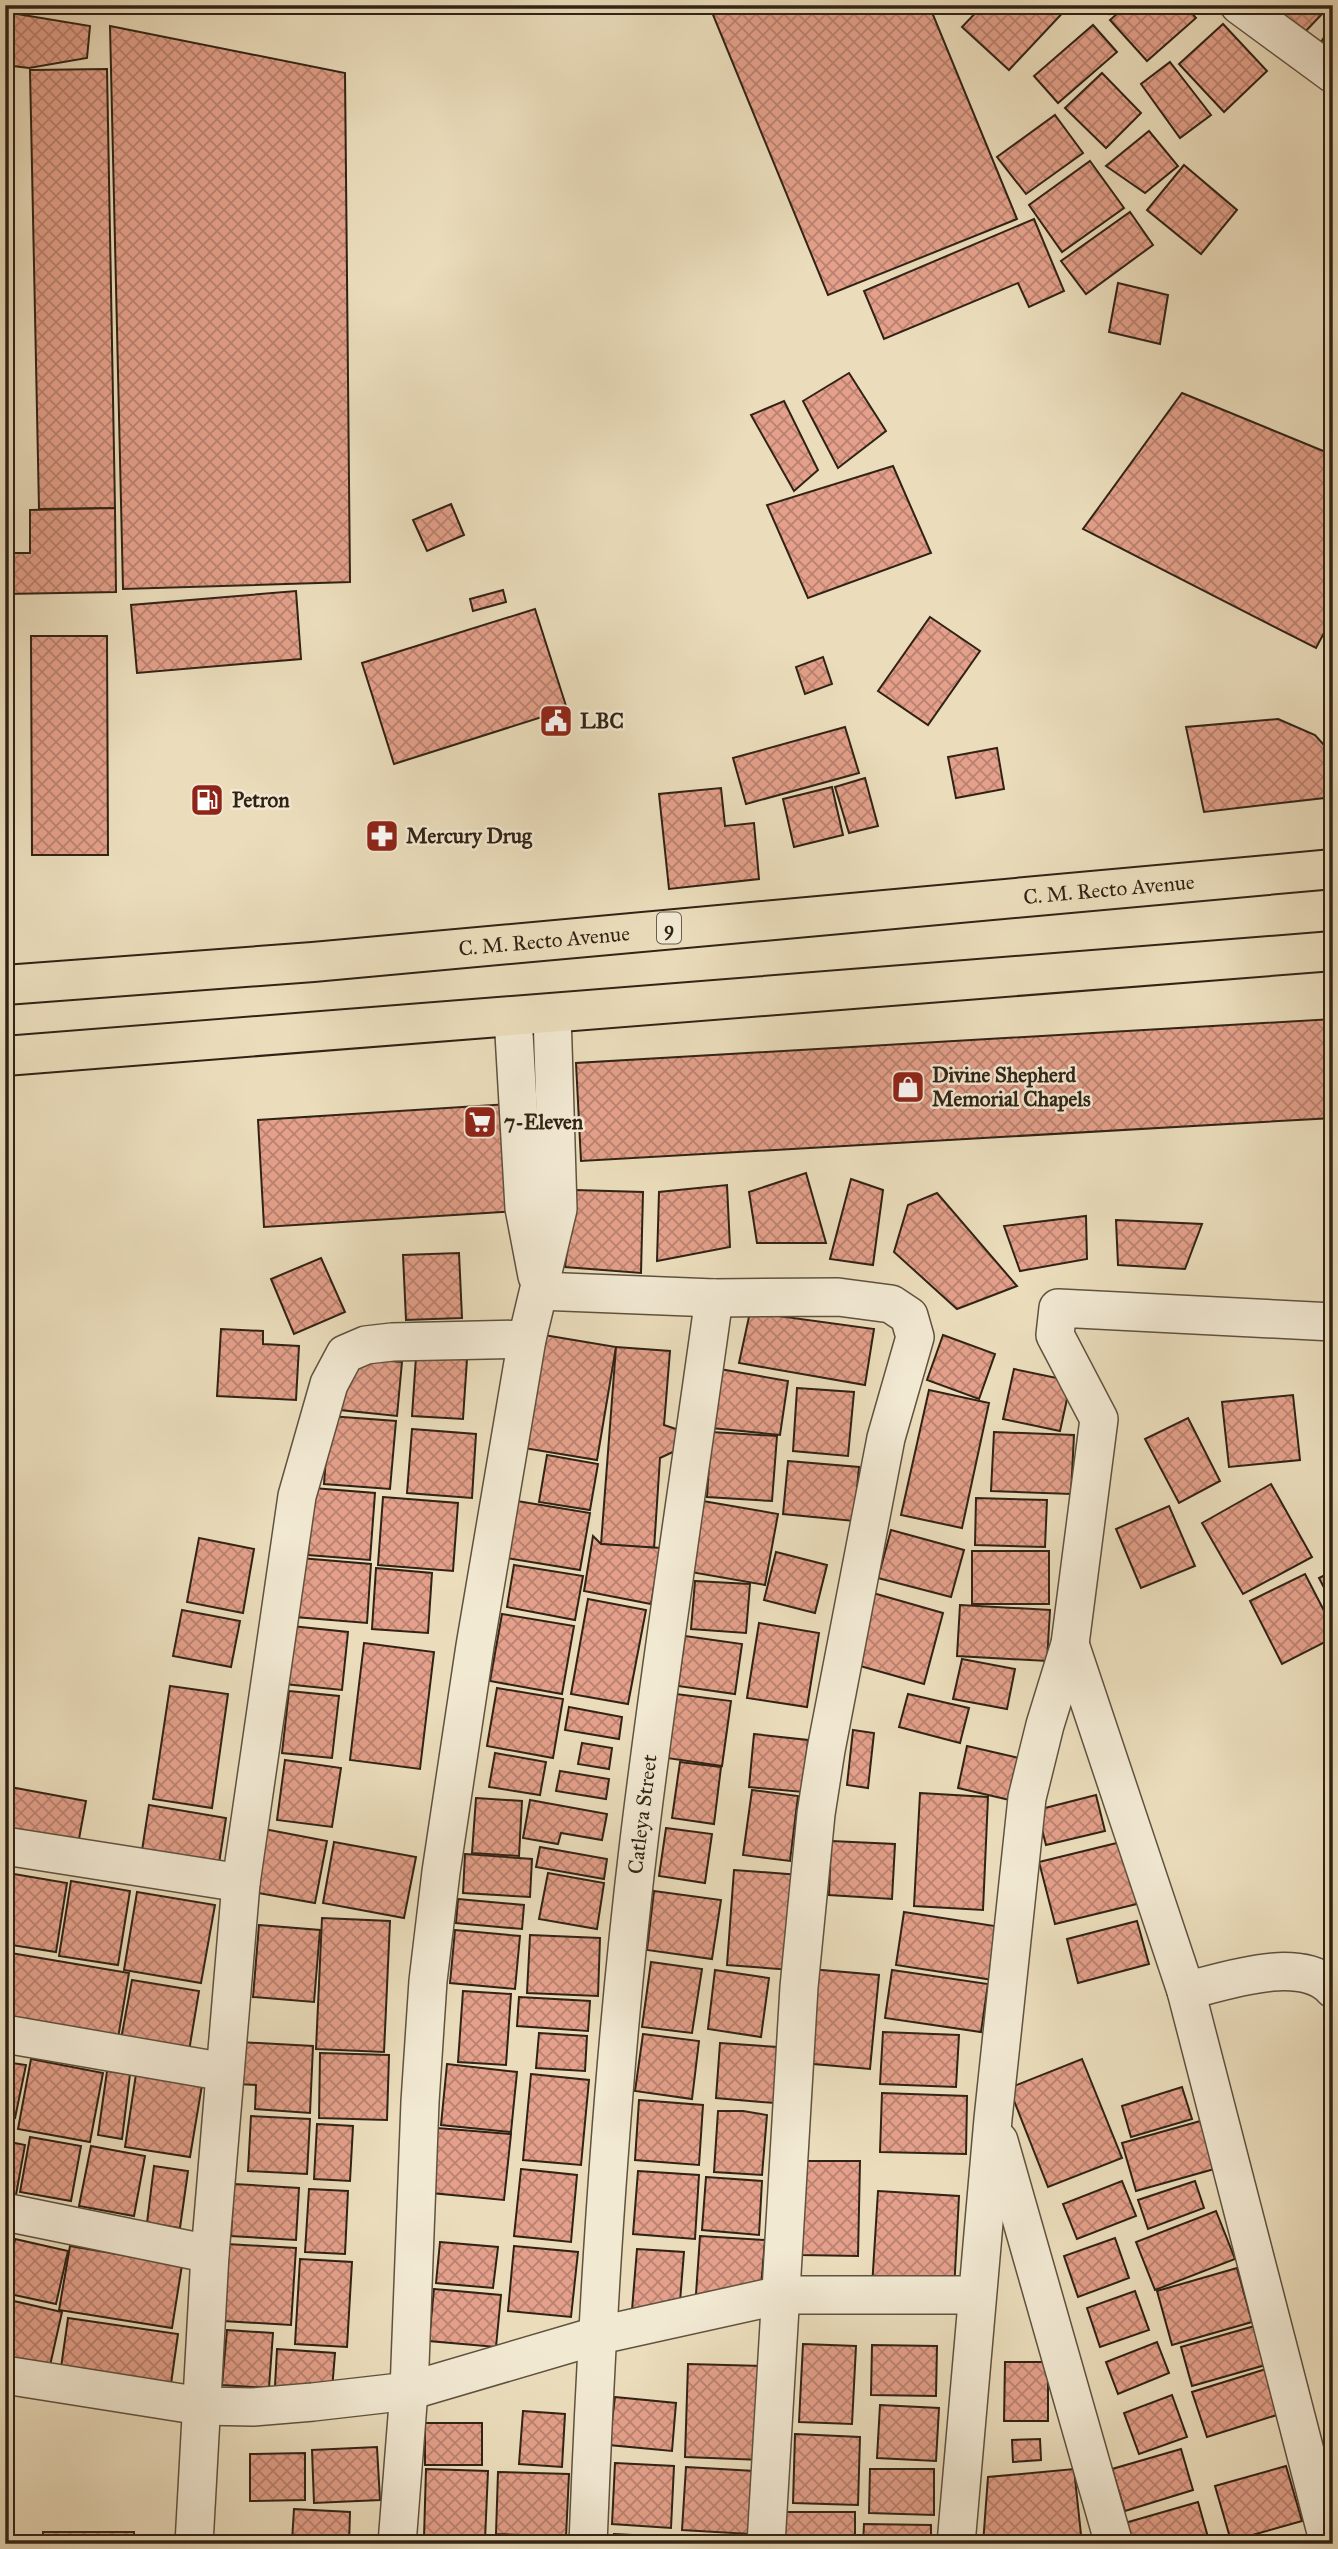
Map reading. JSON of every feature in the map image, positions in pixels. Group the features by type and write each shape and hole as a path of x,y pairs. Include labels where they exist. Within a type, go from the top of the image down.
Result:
{"highway":[{"name":"C. M. Recto Avenue","path":"5,985 313,962 1333,869"},
{"path":"5,1056 1333,951"}],"street":[{"path":"1239,5 1333,74"},
{"path":"397,2544 409,2391 420,2102 428,1981 440,1872 475,1646 527,1339 558,1209 552,1013"},
{"path":"513,1016 524,1208 540,1291"},
{"path":"540,1291 714,1298 838,1297 883,1302 909,1316 915,1337 886,1438 825,1749 816,1814 799,1987 766,2544"},
{"name":"Catleya Street","path":"588,2544 596,2336 639,1840 714,1298"},
{"path":"956,2544 993,2119 1027,1798 1070,1644 1099,1419 1055,1335 1058,1308 1333,1322"},
{"path":"194,2544 210,2254 241,1882 297,1496 329,1384 345,1354 366,1345 392,1342 527,1339"},
{"path":"1070,1644 1186,1991 1329,2544"},
{"path":"5,1846 241,1882"},
{"path":"1186,1991 1257,1973 1282,1972 1315,1975 1333,1989"},
{"path":"5,2034 225,2072"},
{"path":"993,2119 1114,2544"},
{"path":"5,2212 210,2254"},
{"path":"5,2375 201,2406 265,2406 409,2391 596,2336 781,2295 977,2295"}],"building":[{"path":"709,5 929,5 1017,219 828,295"},
{"path":"983,5 1070,5 1009,70 962,27"},
{"path":"1100,5 1118,5 1109,14"},
{"path":"1127,5 1185,5 1196,18 1147,61 1110,20"},
{"path":"1269,5 1313,5 1322,14 1302,35"},
{"path":"5,12 90,26 87,58 29,68 5,65"},
{"path":"1223,24 1267,71 1224,112 1179,64"},
{"path":"1333,24 1333,54 1319,45"},
{"path":"1093,25 1117,52 1058,103 1034,76"},
{"path":"110,26 345,73 350,582 123,589"},
{"path":"1170,62 1211,115 1180,138 1141,84"},
{"path":"107,69 115,508 39,509 30,70"},
{"path":"1102,73 1141,113 1106,148 1065,108"},
{"path":"1055,115 1083,153 1026,194 997,157"},
{"path":"1149,131 1178,166 1145,193 1106,166"},
{"path":"1090,161 1124,208 1062,252 1029,205"},
{"path":"1184,165 1237,210 1201,254 1147,210"},
{"path":"1130,212 1153,245 1086,294 1061,261"},
{"path":"1034,219 1064,291 1029,307 1018,283 884,339 864,291"},
{"path":"1118,283 1168,295 1160,344 1109,332"},
{"path":"849,373 886,431 838,468 803,401"},
{"path":"1182,393 1333,455 1333,616 1316,648 1083,529"},
{"path":"784,401 818,470 794,491 751,415"},
{"path":"893,466 931,553 808,598 767,505"},
{"path":"451,504 464,535 427,551 413,520"},
{"path":"115,508 116,592 5,594 5,553 30,553 30,510"},
{"path":"503,590 506,602 473,611 470,599"},
{"path":"296,591 301,659 137,673 131,605"},
{"path":"535,609 567,709 394,764 362,663"},
{"path":"930,617 980,651 928,725 878,691"},
{"path":"31,636 107,636 108,855 32,855"},
{"path":"823,657 832,684 805,694 796,667"},
{"path":"1278,719 1315,735 1333,755 1333,797 1204,812 1186,727"},
{"path":"845,727 859,773 746,804 733,758"},
{"path":"997,748 1004,789 956,798 948,757"},
{"path":"865,778 878,826 849,833 835,787"},
{"path":"832,787 843,835 794,847 783,799"},
{"path":"721,788 725,826 754,823 759,879 669,889 659,794"},
{"path":"1333,1019 1333,1118 581,1161 576,1063"},
{"path":"509,1104 516,1211 264,1227 258,1120"},
{"path":"806,1173 826,1243 757,1243 749,1192"},
{"path":"851,1179 883,1190 873,1265 830,1259"},
{"path":"727,1185 730,1247 657,1261 659,1192"},
{"path":"575,1190 643,1192 641,1273 565,1267"},
{"path":"937,1193 1017,1286 957,1309 894,1252 908,1205"},
{"path":"1086,1216 1087,1259 1020,1271 1004,1226"},
{"path":"1116,1220 1202,1224 1185,1269 1118,1265"},
{"path":"459,1253 462,1318 406,1320 403,1255"},
{"path":"321,1258 345,1312 294,1334 271,1279"},
{"path":"750,1312 874,1329 865,1385 739,1363"},
{"path":"221,1329 263,1331 263,1344 299,1346 296,1400 217,1396"},
{"path":"544,1335 616,1347 597,1460 524,1448"},
{"path":"943,1335 995,1354 979,1399 927,1380"},
{"path":"616,1347 670,1351 664,1425 679,1430 677,1450 660,1458 654,1549 601,1544"},
{"path":"345,1357 402,1362 397,1416 340,1410"},
{"path":"416,1357 467,1359 463,1419 412,1416"},
{"path":"720,1369 788,1381 780,1435 712,1428"},
{"path":"1014,1369 1071,1381 1060,1431 1003,1419"},
{"path":"797,1388 854,1392 848,1456 793,1451"},
{"path":"929,1390 989,1403 962,1528 901,1515"},
{"path":"1293,1395 1300,1460 1229,1467 1222,1402"},
{"path":"329,1416 396,1421 390,1489 324,1484"},
{"path":"1188,1418 1220,1481 1179,1503 1145,1439"},
{"path":"412,1429 476,1434 472,1498 407,1493"},
{"path":"711,1432 777,1436 772,1501 707,1497"},
{"path":"994,1432 1074,1435 1071,1494 991,1491"},
{"path":"547,1455 598,1464 590,1510 539,1502"},
{"path":"788,1461 859,1467 854,1521 783,1514"},
{"path":"1271,1484 1312,1557 1243,1594 1202,1523"},
{"path":"313,1488 375,1493 370,1560 308,1555"},
{"path":"383,1497 458,1503 453,1571 378,1565"},
{"path":"976,1498 1047,1500 1045,1547 975,1545"},
{"path":"697,1500 778,1514 765,1585 685,1571"},
{"path":"517,1501 590,1513 580,1570 507,1558"},
{"path":"1169,1506 1195,1566 1141,1588 1116,1529"},
{"path":"891,1530 964,1550 951,1597 878,1578"},
{"path":"593,1536 601,1544 661,1548 651,1604 584,1591"},
{"path":"199,1538 254,1549 243,1613 187,1602"},
{"path":"972,1551 1049,1551 1049,1604 972,1604"},
{"path":"776,1552 827,1565 815,1613 764,1600"},
{"path":"300,1558 371,1564 367,1623 295,1617"},
{"path":"514,1565 583,1576 575,1620 507,1607"},
{"path":"376,1568 432,1573 428,1633 372,1629"},
{"path":"1333,1571 1333,1605 1319,1578"},
{"path":"1305,1574 1333,1628 1333,1638 1282,1664 1250,1601"},
{"path":"695,1581 750,1584 746,1633 691,1629"},
{"path":"866,1591 943,1613 924,1684 846,1662"},
{"path":"588,1599 646,1610 628,1704 571,1694"},
{"path":"960,1605 1050,1610 1047,1661 957,1656"},
{"path":"182,1610 240,1621 231,1667 173,1656"},
{"path":"502,1614 574,1626 562,1694 490,1681"},
{"path":"759,1623 819,1633 807,1707 747,1698"},
{"path":"282,1625 348,1632 342,1690 275,1683"},
{"path":"685,1636 742,1644 735,1694 678,1686"},
{"path":"364,1643 434,1652 420,1769 350,1760"},
{"path":"962,1659 1015,1669 1007,1709 953,1699"},
{"path":"170,1686 228,1694 212,1808 153,1799"},
{"path":"497,1688 563,1699 553,1758 487,1746"},
{"path":"289,1691 339,1696 332,1758 282,1753"},
{"path":"676,1694 731,1701 722,1766 667,1758"},
{"path":"908,1694 969,1708 960,1743 899,1727"},
{"path":"569,1707 622,1717 619,1739 565,1730"},
{"path":"853,1730 874,1733 868,1788 847,1785"},
{"path":"754,1734 808,1740 803,1792 749,1787"},
{"path":"582,1743 612,1748 609,1769 578,1764"},
{"path":"967,1746 1023,1759 1014,1801 958,1788"},
{"path":"495,1753 546,1762 540,1795 489,1787"},
{"path":"285,1760 341,1768 332,1827 277,1820"},
{"path":"680,1762 721,1767 714,1824 672,1818"},
{"path":"560,1771 609,1779 606,1799 556,1791"},
{"path":"5,1786 86,1801 76,1855 5,1842"},
{"path":"752,1790 798,1796 790,1861 743,1855"},
{"path":"920,1793 988,1797 983,1910 914,1906"},
{"path":"1096,1795 1105,1831 1046,1845 1037,1810"},
{"path":"476,1798 522,1801 519,1856 472,1853"},
{"path":"530,1800 607,1814 602,1840 561,1833 558,1844 523,1838"},
{"path":"149,1805 226,1818 218,1870 141,1857"},
{"path":"666,1828 712,1834 705,1883 659,1876"},
{"path":"264,1829 327,1841 315,1903 252,1892"},
{"path":"1129,1840 1145,1902 1055,1924 1039,1862"},
{"path":"831,1841 895,1844 892,1899 829,1895"},
{"path":"334,1842 416,1857 404,1918 323,1903"},
{"path":"540,1847 607,1859 604,1879 536,1867"},
{"path":"465,1854 532,1859 530,1897 463,1893"},
{"path":"734,1870 800,1875 792,1970 727,1965"},
{"path":"8,1873 67,1883 56,1952 5,1944 5,1892"},
{"path":"548,1873 604,1883 597,1929 539,1919"},
{"path":"71,1881 130,1891 118,1965 59,1956"},
{"path":"654,1891 721,1900 712,1959 647,1950"},
{"path":"137,1892 215,1905 201,1983 124,1970"},
{"path":"458,1899 524,1905 522,1929 456,1923"},
{"path":"904,1912 1001,1927 993,1980 896,1965"},
{"path":"322,1918 390,1921 384,2052 316,2049"},
{"path":"1137,1921 1149,1964 1078,1983 1067,1939"},
{"path":"259,1925 320,1930 314,2002 253,1997"},
{"path":"455,1930 520,1936 515,1989 450,1983"},
{"path":"530,1935 600,1938 598,1996 527,1993"},
{"path":"5,1952 129,1973 117,2044 5,2025"},
{"path":"651,1962 702,1969 692,2033 642,2027"},
{"path":"810,1969 879,1975 870,2069 802,2063"},
{"path":"715,1970 769,1978 761,2037 708,2029"},
{"path":"892,1970 988,1984 981,2032 885,2018"},
{"path":"132,1980 199,1991 189,2051 121,2039"},
{"path":"463,1991 511,1994 506,2065 458,2062"},
{"path":"519,1997 590,2001 588,2031 517,2026"},
{"path":"883,2032 959,2035 956,2087 880,2084"},
{"path":"539,2033 587,2036 585,2071 536,2068"},
{"path":"643,2034 699,2041 692,2099 635,2091"},
{"path":"240,2042 313,2046 310,2113 255,2109 256,2085 238,2084"},
{"path":"720,2043 778,2047 774,2103 716,2098"},
{"path":"320,2053 389,2055 387,2120 319,2118"},
{"path":"31,2059 103,2073 90,2142 18,2129"},
{"path":"1082,2059 1122,2158 1048,2187 1009,2088"},
{"path":"5,2062 26,2065 15,2118 5,2116"},
{"path":"447,2064 517,2072 511,2132 441,2125"},
{"path":"107,2071 130,2074 122,2139 98,2135"},
{"path":"136,2074 202,2085 190,2157 125,2147"},
{"path":"531,2074 589,2080 581,2165 523,2160"},
{"path":"1182,2087 1192,2119 1131,2137 1122,2106"},
{"path":"882,2093 967,2096 966,2154 880,2152"},
{"path":"639,2100 703,2105 699,2165 635,2160"},
{"path":"718,2111 767,2115 762,2175 714,2172"},
{"path":"251,2116 310,2119 307,2174 248,2171"},
{"path":"1211,2118 1225,2166 1136,2191 1122,2143"},
{"path":"317,2124 353,2126 350,2181 314,2179"},
{"path":"437,2128 511,2134 504,2200 431,2193"},
{"path":"30,2137 81,2146 71,2201 20,2192"},
{"path":"5,2141 25,2145 14,2206 5,2204"},
{"path":"91,2146 145,2156 134,2216 79,2206"},
{"path":"800,2161 860,2161 858,2256 800,2255"},
{"path":"154,2166 188,2171 180,2228 147,2223"},
{"path":"521,2169 577,2175 571,2242 514,2236"},
{"path":"638,2171 699,2175 695,2239 633,2234"},
{"path":"706,2177 762,2181 759,2235 702,2230"},
{"path":"1122,2181 1136,2216 1077,2239 1063,2204"},
{"path":"1195,2181 1204,2208 1148,2229 1138,2200"},
{"path":"234,2184 299,2188 296,2240 231,2236"},
{"path":"309,2189 348,2191 345,2254 305,2252"},
{"path":"878,2191 959,2196 954,2291 872,2287"},
{"path":"1216,2211 1235,2259 1155,2290 1136,2242"},
{"path":"700,2236 765,2240 760,2299 696,2294"},
{"path":"1115,2238 1129,2278 1078,2297 1064,2256"},
{"path":"15,2239 68,2251 56,2304 5,2293"},
{"path":"440,2242 498,2247 493,2288 436,2283"},
{"path":"227,2244 296,2248 291,2325 223,2321"},
{"path":"70,2246 182,2265 172,2328 59,2310"},
{"path":"514,2246 578,2252 571,2317 508,2311"},
{"path":"637,2249 684,2252 679,2314 632,2310"},
{"path":"300,2259 352,2262 347,2347 295,2344"},
{"path":"1237,2268 1252,2322 1172,2345 1157,2291"},
{"path":"434,2289 501,2295 496,2347 429,2341"},
{"path":"1135,2291 1149,2330 1100,2347 1087,2308"},
{"path":"5,2299 62,2312 47,2379 5,2369"},
{"path":"68,2318 178,2334 170,2391 60,2375"},
{"path":"1258,2325 1269,2364 1192,2386 1181,2347"},
{"path":"227,2330 273,2333 269,2388 222,2385"},
{"path":"1157,2342 1169,2373 1118,2394 1106,2362"},
{"path":"803,2344 856,2346 852,2424 799,2422"},
{"path":"872,2345 937,2346 936,2396 871,2395"},
{"path":"277,2349 335,2353 332,2390 275,2386"},
{"path":"1005,2362 1048,2362 1048,2421 1004,2421"},
{"path":"688,2364 765,2366 762,2460 685,2457"},
{"path":"1266,2369 1280,2414 1207,2437 1192,2392"},
{"path":"1172,2395 1187,2437 1139,2454 1124,2413"},
{"path":"615,2397 676,2403 672,2451 609,2445"},
{"path":"880,2405 939,2408 936,2461 877,2458"},
{"path":"523,2411 565,2414 562,2467 519,2464"},
{"path":"425,2423 482,2423 482,2465 425,2465"},
{"path":"795,2434 860,2437 858,2505 793,2503"},
{"path":"1040,2439 1041,2460 1013,2462 1012,2440"},
{"path":"377,2447 380,2500 314,2503 312,2450"},
{"path":"1181,2449 1193,2490 1125,2511 1112,2469"},
{"path":"305,2453 305,2500 250,2501 250,2454"},
{"path":"615,2463 674,2466 671,2528 612,2524"},
{"path":"1286,2466 1302,2521 1231,2541 1215,2486"},
{"path":"686,2467 754,2471 750,2534 682,2530"},
{"path":"426,2469 488,2471 485,2540 424,2537"},
{"path":"870,2469 934,2469 934,2515 869,2513"},
{"path":"1074,2469 1082,2544 983,2544 988,2477"},
{"path":"498,2472 569,2474 566,2537 496,2534"},
{"path":"1198,2502 1210,2544 1124,2544 1118,2525"},
{"path":"294,2509 350,2512 349,2544 292,2541"},
{"path":"780,2512 855,2512 855,2544 780,2544"},
{"path":"864,2524 931,2525 931,2544 863,2544"},
{"path":"43,2532 134,2532 134,2544 43,2544"},
{"path":"614,2534 669,2537 668,2544 614,2544"},
{"path":"1310,2536 1313,2544 1283,2544"},
{"path":"683,2541 740,2542 740,2544 683,2544"}],"place":[{"name":"LBC","path":"556,721"},
{"name":"Petron","path":"207,800"},
{"name":"Mercury Drug","path":"382,836"},
{"name":"Divine Shepherd Memorial Chapels","path":"908,1087"},
{"name":"7-Eleven","path":"480,1122"}]}
